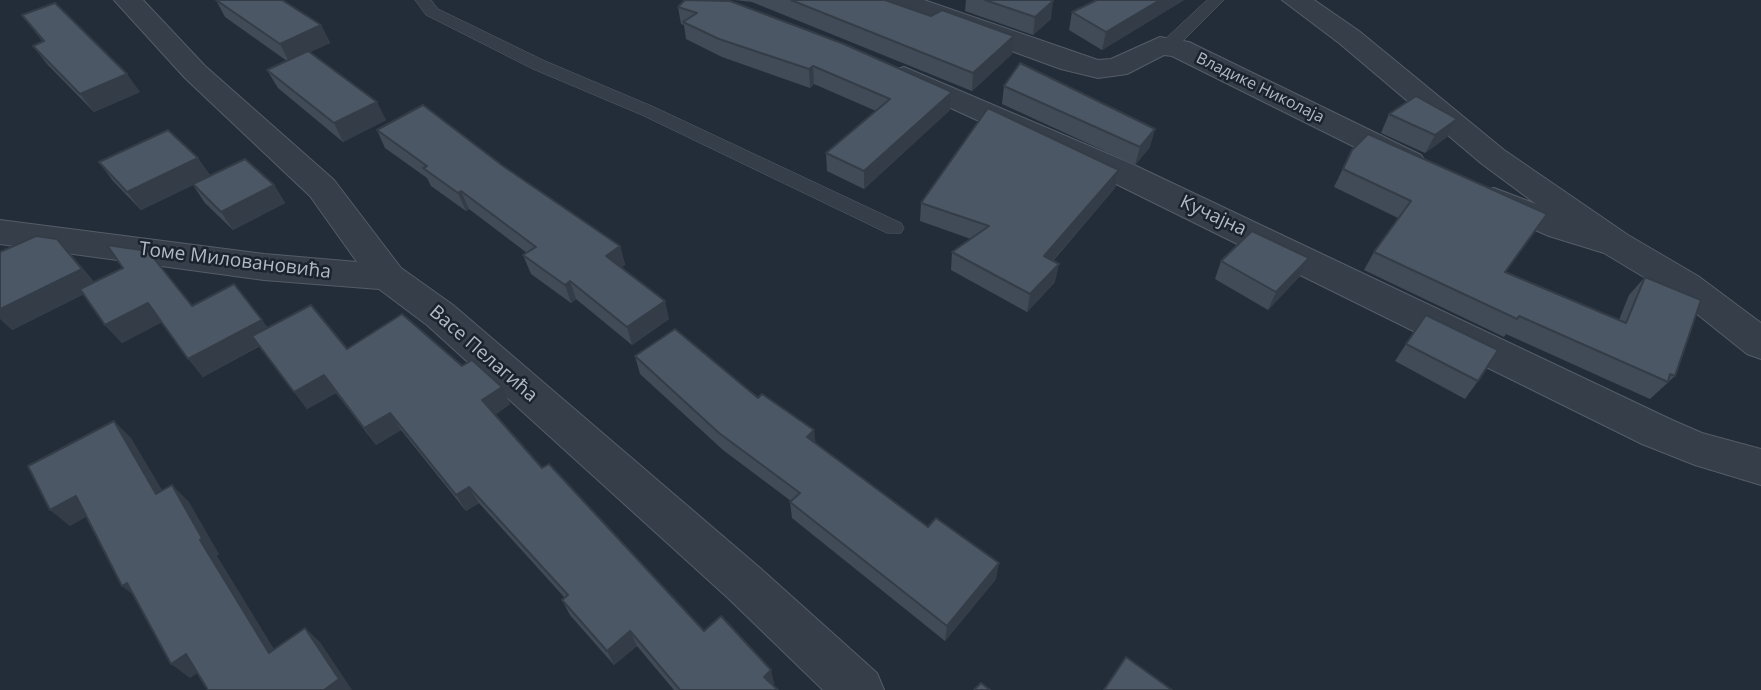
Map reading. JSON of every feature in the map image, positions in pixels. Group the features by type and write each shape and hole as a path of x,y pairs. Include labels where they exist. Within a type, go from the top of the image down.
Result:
{"street":[{"name":"Васе Пелагића","path":"128,0 195,72 322,188 388,277 450,324 744,583 859,690"},
{"path":"898,0 1071,63 1098,69 1117,68 1160,46 1169,45"},
{"path":"1296,0 1349,37 1493,158 1616,244 1685,285 1761,344"},
{"name":"Владике Николаја","path":"1169,45 1560,229 1616,244"},
{"name":"Кучајна","path":"879,65 1134,178 1657,432 1718,456 1761,467"},
{"name":"Томе Миловановића","path":"0,232 264,267 388,277"}],"lane":[{"path":"423,0 432,12 538,65 648,111 894,229"},
{"path":"1169,45 1216,0"}],"building":[{"path":"216,0 282,0 321,25 280,44"},
{"path":"685,0 730,1 844,44 952,92 864,171 826,153 890,99 813,66 809,69 719,39 683,22 697,13 678,7"},
{"path":"791,0 885,0 931,16 942,10 1014,36 973,73"},
{"path":"985,0 1051,0 1053,1 1035,17"},
{"path":"1097,0 1160,0 1106,32 1072,12"},
{"path":"55,3 127,74 80,94 33,46 44,41 22,15"},
{"path":"308,51 377,102 334,123 267,70"},
{"path":"1020,63 1155,129 1140,147 1004,86"},
{"path":"1416,96 1457,119 1435,135 1389,114"},
{"path":"423,105 503,166 620,246 606,256 665,301 627,327 570,281 565,285 523,255 536,247 461,191 458,193 423,168 427,166 377,130"},
{"path":"988,108 1119,170 1044,256 1059,264 1030,294 952,252 989,226 921,203"},
{"path":"168,130 198,158 127,192 99,162"},
{"path":"1368,134 1547,214 1505,272 1626,323 1645,277 1701,300 1675,376 1670,374 1668,382 1519,316 1517,319 1374,252 1411,201 1343,169 1352,150"},
{"path":"245,159 274,185 221,212 193,184"},
{"path":"1252,231 1309,258 1276,292 1221,261"},
{"path":"36,236 57,239 82,269 0,309 0,252"},
{"path":"107,245 148,251 192,306 234,284 262,320 188,359 148,303 105,325 80,289 123,268"},
{"path":"311,305 347,349 402,314 462,366 472,360 502,387 482,400 542,468 549,464 704,631 721,616 771,670 764,677 778,690 680,690 630,631 607,651 562,600 568,595 469,487 456,495 390,413 364,428 324,375 294,392 252,336"},
{"path":"1426,315 1498,350 1478,381 1406,344"},
{"path":"675,329 758,398 762,394 814,430 807,437 928,527 936,518 999,563 947,626 790,502 800,493 719,433 635,356"},
{"path":"114,421 156,494 172,485 202,538 200,540 269,653 305,628 339,679 324,690 208,690 186,654 171,664 127,583 122,586 76,496 50,510 28,466"},
{"path":"1126,657 1172,690 1104,690"},
{"path":"981,683 990,690 974,690"}]}
